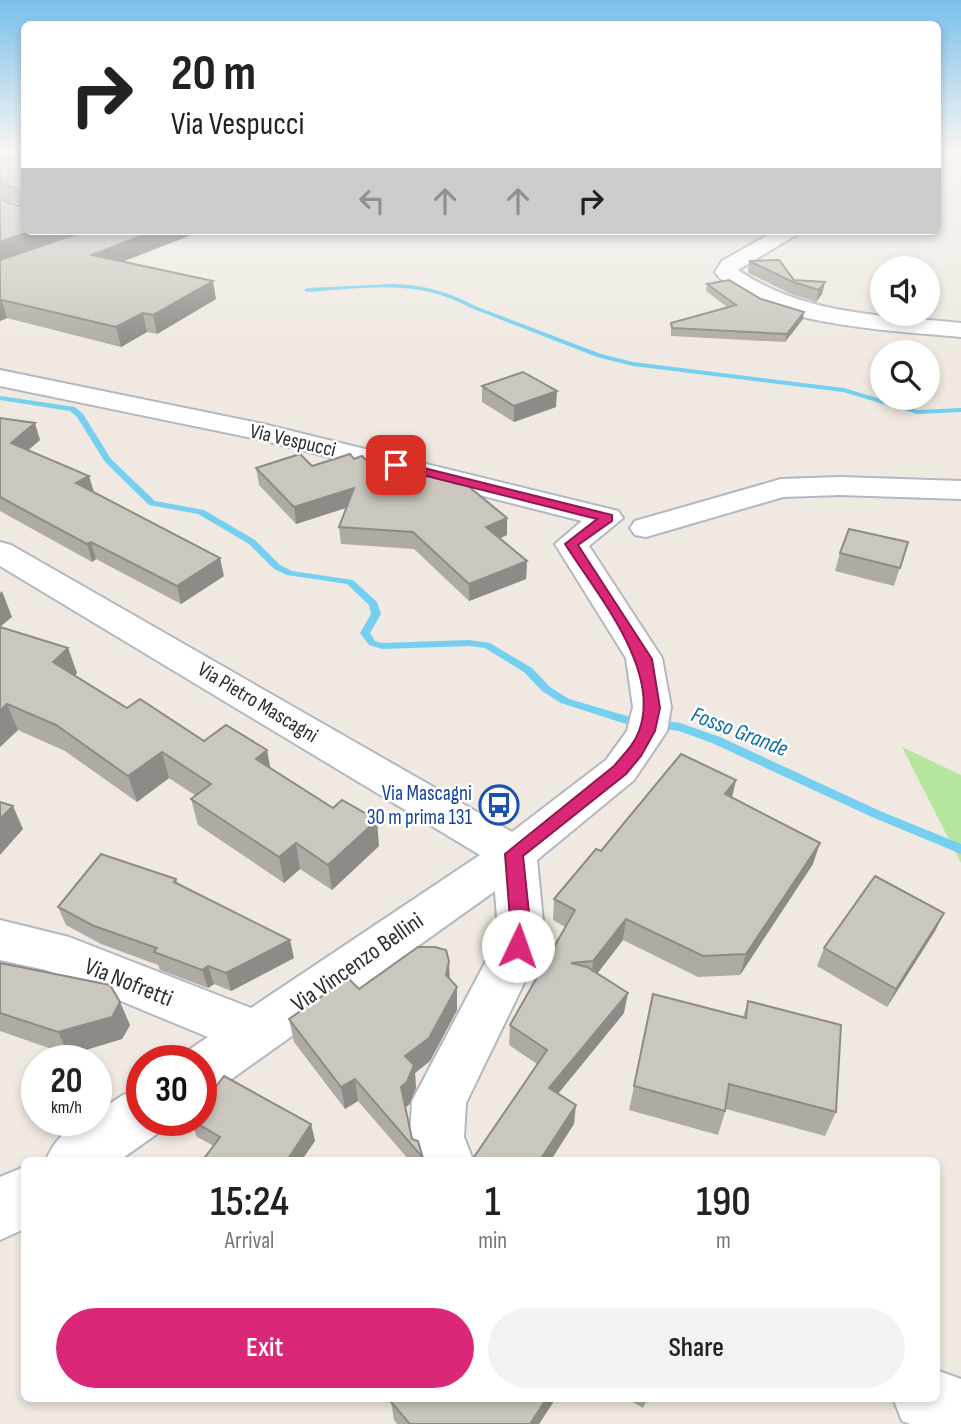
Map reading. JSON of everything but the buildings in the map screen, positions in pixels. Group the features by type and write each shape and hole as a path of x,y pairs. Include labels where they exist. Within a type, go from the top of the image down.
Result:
{"street":[{"path":"0,271 95,237 89,235"},
{"path":"786,235 730,266 726,272 744,287 804,312 961,330"},
{"name":"Via Vespucci","path":"0,378 263,432 607,518 571,544 644,659 652,708 647,731 620,770 514,854"},
{"path":"646,528 781,488 840,486 961,490"},
{"name":"Via Pietro Mascagni","path":"0,552 514,854"},
{"path":"444,1157 436,1138 439,1101 518,946 521,932 514,854"},
{"name":"Via Vincenzo Bellini","path":"217,1060 514,854"},
{"name":"Via Nofretti","path":"0,940 52,951 255,1033"},
{"path":"78,1157 126,1123"},
{"path":"0,1211 21,1197"},
{"path":"935,1402 961,1412"}],"green space":[{"path":"902,747 961,775 961,863"}],"waterway":[{"path":"307,290 393,285 435,290 599,356 633,364 844,390 917,412 961,410"},
{"name":"Fosso Grande","path":"0,398 72,409 80,416 108,460 152,503 201,512 252,542 277,567 290,573 350,582 374,604 376,614 365,633 372,643 382,646 469,643 487,645 528,670 546,689 565,701 626,720 680,727 716,740 876,814 961,849"}],"place":[{"name":"Via Mascagni 30 m prima 131","path":"499,805"}],"route":[{"path":"396,465 607,518 571,544 644,659 652,708 647,731 635,752 620,770 514,854 521,932 518,946"}]}
